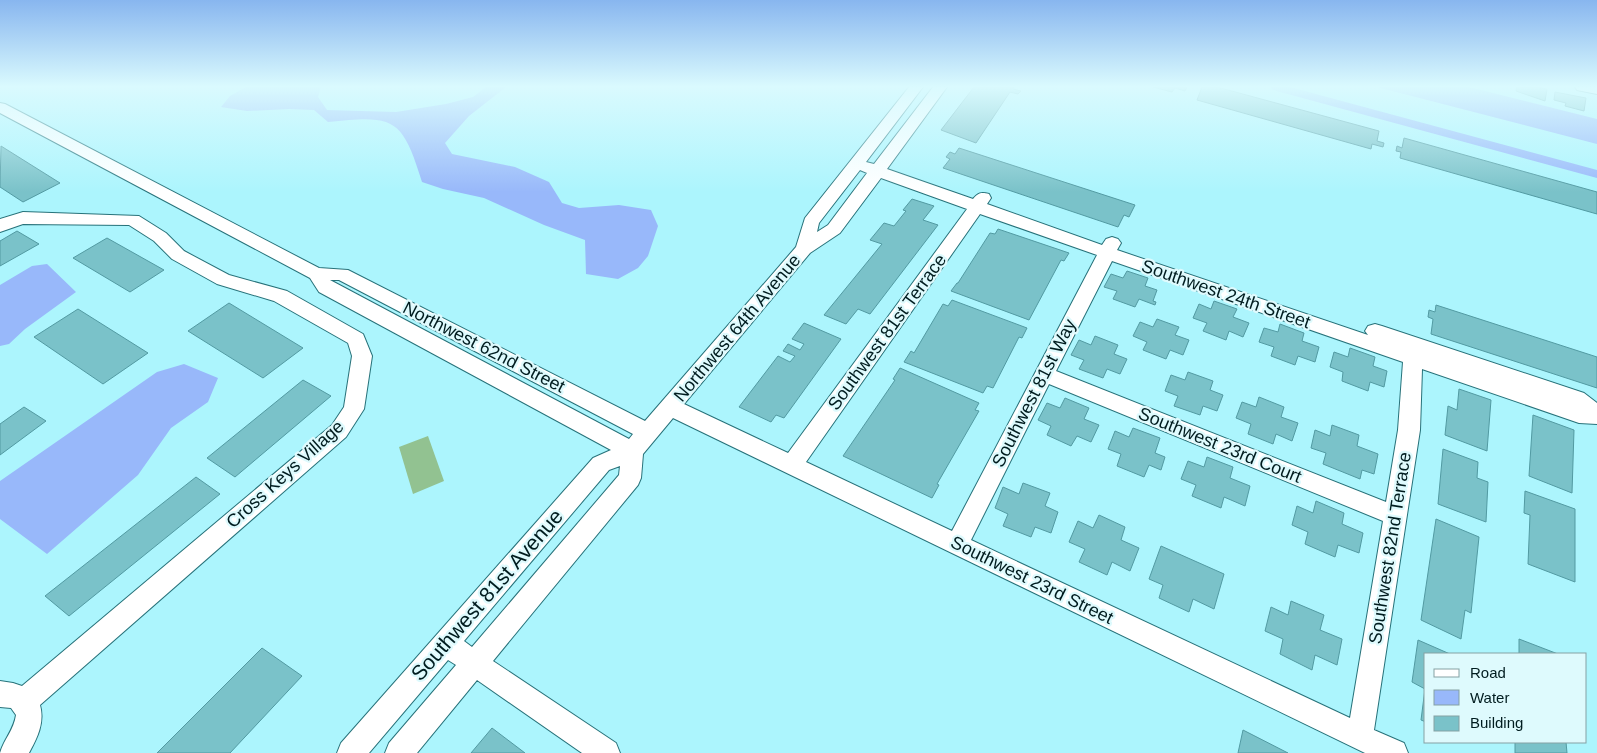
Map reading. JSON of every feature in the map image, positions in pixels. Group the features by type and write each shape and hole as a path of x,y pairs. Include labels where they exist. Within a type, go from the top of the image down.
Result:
{"street":[{"name":"Northwest 62nd Street","path":"29,122 316,274 342,274 648,432"},
{"name":"Northwest 64th Avenue","path":"804,249 811,222 889,122"},
{"name":"Northwest 64th Avenue","path":"670,407 804,249 834,229 914,122"},
{"name":"Southwest 24th Street","path":"860,160 1413,358 1579,415 1597,415"},
{"name":"Southwest 81st Terrace","path":"792,465 980,203"},
{"name":"Cross Keys Village","path":"0,226 23,218 133,220 160,237 178,255 223,280 280,296 356,339 362,356 354,409 339,431 12,698"},
{"name":"Southwest 24th Street","path":"1109,248 1578,399 1597,415"},
{"name":"Southwest 81st Way","path":"957,544 1109,248"},
{"name":"Northwest 62nd Street","path":"316,274 324,287 632,451"},
{"path":"462,360 485,358 496,353"},
{"name":"Southwest 82nd Terrace","path":"1360,736 1409,430 1413,358"},
{"name":"Southwest 23rd Court","path":"1044,374 1395,516"},
{"name":"Southwest 23rd Street","path":"670,407 1394,753"},
{"name":"Southwest 81st Avenue","path":"351,753 601,464 632,451 670,407"},
{"name":"Southwest 81st Avenue","path":"399,753 630,478 632,451"},
{"path":"445,643 606,753"},
{"path":"12,698 29,708 30,720 26,734 13,753"}],"green space":[{"path":"428,436 444,481 413,494 399,447"}],"water":[{"path":"384,122 464,122 445,143 452,154 515,167 549,182 562,203 579,208 619,205 651,210 658,226 648,256 638,268 618,279 586,274 585,240 544,225 484,198 443,189 422,182 408,144 401,133 392,125"},
{"path":"1513,122 1597,122 1597,144"},
{"path":"47,264 76,292 25,329 9,344 0,346 0,285 32,266"},
{"path":"184,364 218,378 208,402 171,428 138,475 47,554 0,519 0,481 157,372"}],"building":[{"path":"947,122 990,122 976,143 941,130"},
{"path":"1276,122 1346,122 1379,131 1377,141 1384,143 1383,147 1372,144 1371,149"},
{"path":"1404,138 1597,192 1597,214 1400,158 1401,152 1396,151 1397,146 1402,148"},
{"path":"1,146 60,183 23,202 0,187"},
{"path":"959,148 1135,205 1129,217 1124,215 1118,227 943,168 950,159 946,157 950,152 955,154"},
{"path":"912,199 934,206 923,220 938,225 870,314 858,309 846,324 824,315 882,244 870,240 884,223 894,226 906,211 903,210"},
{"path":"998,229 1069,253 1064,261 1061,260 1029,320 951,291 990,233 995,234"},
{"path":"17,231 39,244 0,266 0,241"},
{"path":"107,238 164,270 130,292 73,258"},
{"path":"1127,271 1148,278 1145,286 1157,290 1153,301 1156,302 1155,305 1139,299 1135,307 1113,299 1117,291 1104,287 1111,274 1123,278"},
{"path":"952,300 1027,328 1022,338 1019,337 993,388 987,386 983,393 904,362 911,351 914,353 943,304 948,306"},
{"path":"1214,301 1237,309 1233,317 1249,323 1243,337 1229,331 1226,340 1203,331 1207,323 1193,318 1199,304 1211,309"},
{"path":"229,303 303,348 263,378 188,331"},
{"path":"1436,305 1597,357 1597,388 1431,334 1433,319 1428,317 1429,310 1435,312"},
{"path":"78,309 148,353 103,384 34,337"},
{"path":"1157,319 1179,327 1175,335 1189,340 1183,355 1170,350 1166,359 1143,350 1147,342 1133,336 1140,322 1153,327"},
{"path":"804,323 841,339 784,418 776,415 771,422 739,407 778,356 790,362 795,356 783,351 788,344 800,350 804,344 792,339"},
{"path":"1280,324 1304,333 1302,341 1319,347 1315,362 1298,356 1295,365 1271,356 1274,347 1259,342 1264,328 1278,332"},
{"path":"1095,336 1118,345 1114,354 1127,359 1120,374 1107,369 1103,378 1079,369 1084,360 1071,355 1079,340 1091,345"},
{"path":"1350,348 1375,357 1373,366 1387,371 1384,387 1370,382 1368,391 1342,381 1343,372 1330,367 1334,352 1348,357"},
{"path":"900,368 979,403 975,410 979,411 937,484 939,485 932,498 843,456 895,380 893,379"},
{"path":"1188,372 1213,381 1210,390 1223,395 1217,411 1203,406 1200,415 1174,406 1178,396 1165,391 1171,375 1185,380"},
{"path":"303,380 331,396 235,477 207,458"},
{"path":"1459,389 1491,400 1487,451 1445,435 1448,406 1457,410"},
{"path":"1259,397 1284,407 1281,417 1298,423 1292,441 1276,434 1273,444 1248,434 1251,424 1236,418 1242,402 1256,407"},
{"path":"1065,398 1089,408 1084,419 1099,425 1091,442 1077,436 1071,446 1047,435 1051,426 1038,420 1047,403 1060,408"},
{"path":"24,407 46,421 0,455 0,424"},
{"path":"1533,415 1574,430 1572,493 1529,476"},
{"path":"1332,425 1359,435 1357,446 1378,454 1374,474 1362,470 1360,479 1323,464 1326,453 1311,448 1315,430 1330,436"},
{"path":"1133,428 1160,438 1155,453 1165,457 1161,470 1149,465 1144,477 1117,466 1121,454 1108,449 1115,431 1129,437"},
{"path":"1443,449 1478,462 1477,478 1488,482 1486,522 1438,504"},
{"path":"1207,457 1233,467 1230,478 1250,486 1245,506 1224,497 1221,508 1192,496 1196,485 1181,479 1188,461 1204,467"},
{"path":"196,477 220,494 69,616 45,596"},
{"path":"1023,483 1050,493 1045,506 1058,512 1051,533 1035,527 1031,537 1003,526 1008,514 995,508 1003,487 1019,494"},
{"path":"1525,491 1575,509 1575,582 1528,564 1530,515 1524,513"},
{"path":"1316,501 1344,513 1342,524 1363,533 1359,553 1338,545 1335,557 1305,544 1308,532 1292,525 1297,506 1313,513"},
{"path":"1099,515 1125,527 1121,540 1139,548 1130,571 1112,562 1107,575 1079,562 1085,549 1069,542 1078,521 1093,528"},
{"path":"1436,519 1479,537 1471,613 1465,610 1461,639 1421,620"},
{"path":"1161,546 1224,574 1214,609 1193,599 1189,612 1159,598 1163,585 1149,579"},
{"path":"1291,601 1324,615 1320,630 1342,639 1337,665 1315,655 1312,670 1280,654 1283,639 1265,631 1271,607 1288,615"},
{"path":"1519,639 1555,653 1519,653"},
{"path":"1418,640 1448,653 1424,653 1424,688 1412,682"},
{"path":"262,648 302,676 230,753 157,753"},
{"path":"1424,697 1424,721 1421,720"},
{"path":"492,728 525,753 471,753"},
{"path":"1243,730 1288,753 1238,753"},
{"path":"1515,743 1566,743 1567,753 1515,753"}],"waterway":[{"path":"1406,122 1597,174"}]}
